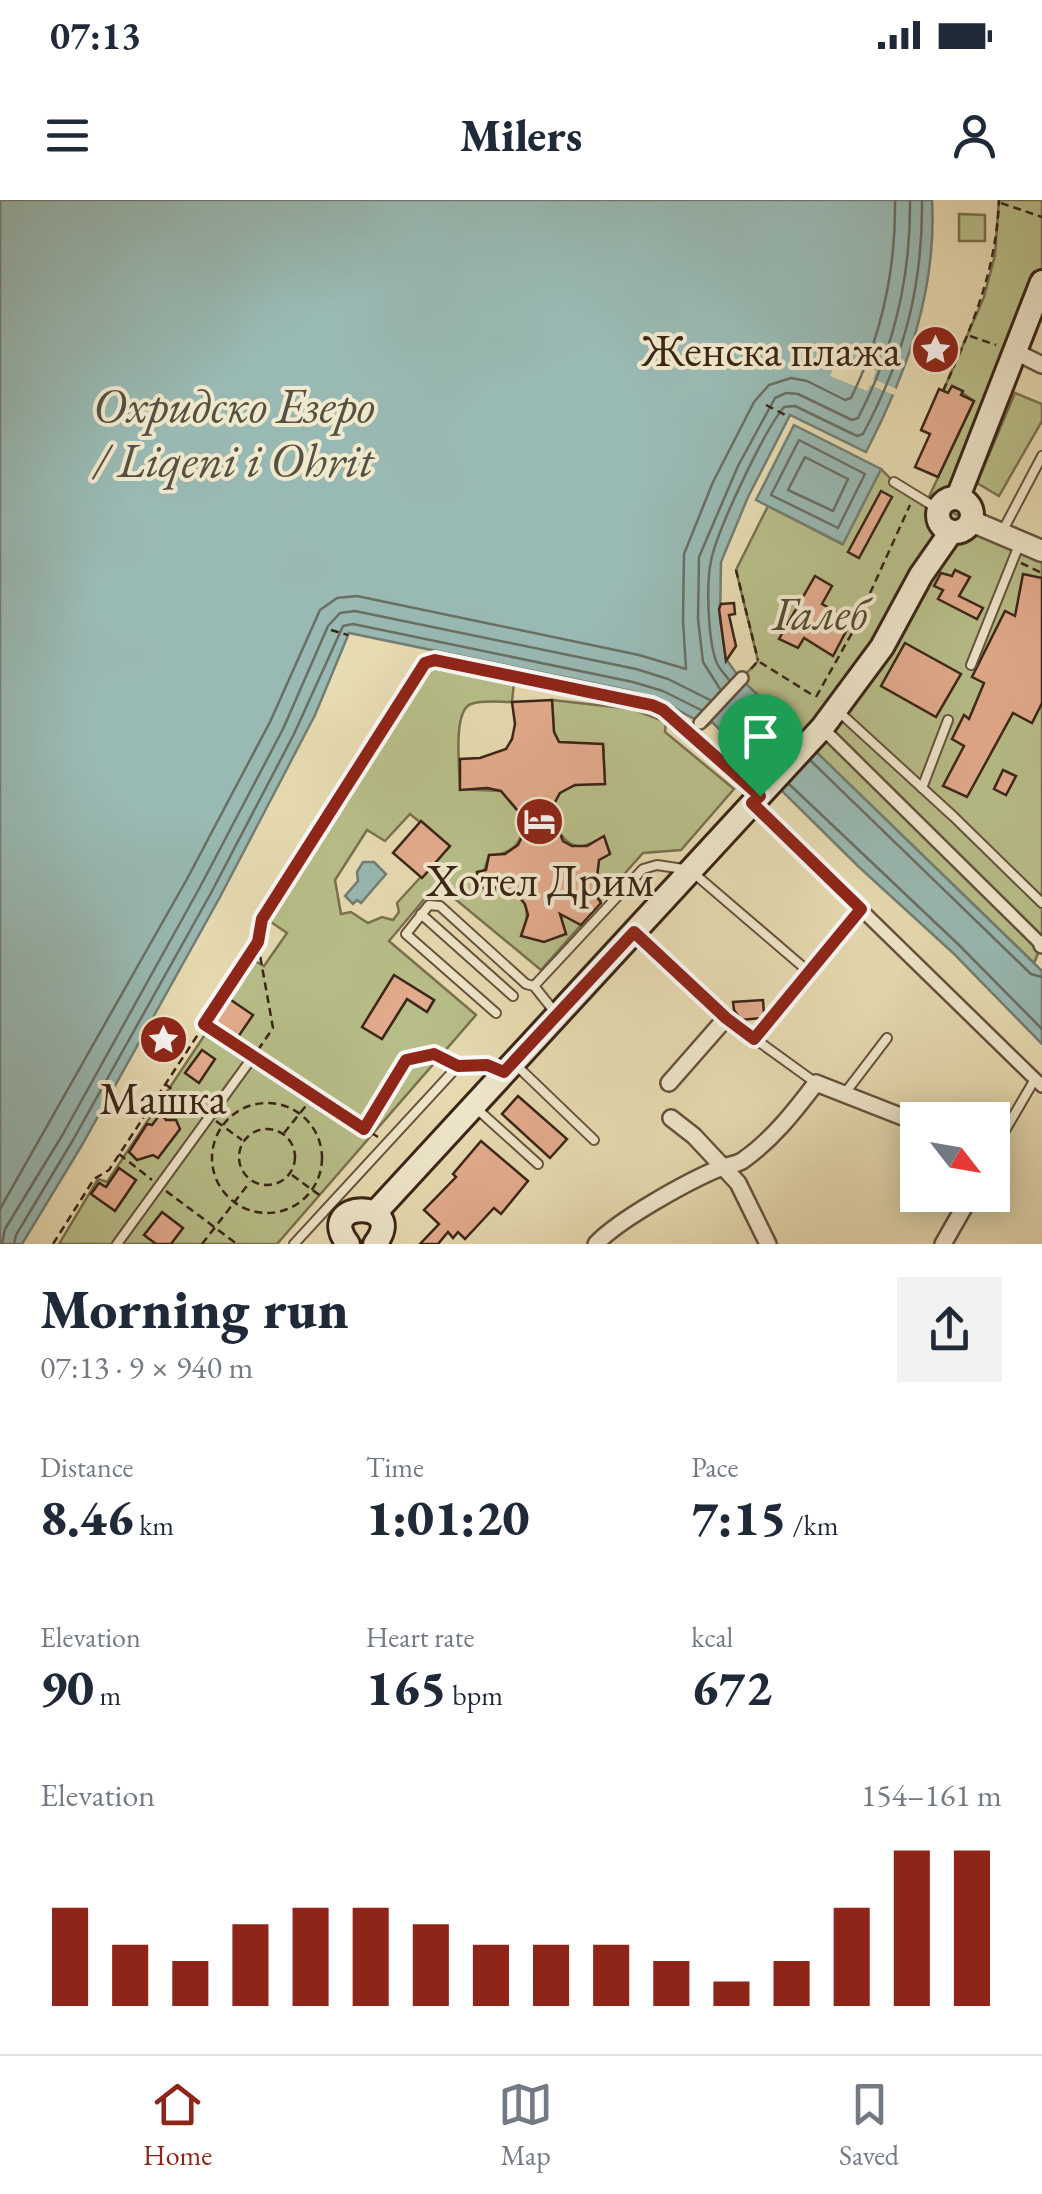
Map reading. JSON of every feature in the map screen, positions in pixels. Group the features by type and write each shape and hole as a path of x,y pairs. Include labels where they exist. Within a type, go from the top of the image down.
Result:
{"main road":[{"path":"375,1213 829,719 882,647 951,516 1042,282"},
{"path":"347,1244 341,1231 349,1212 362,1208 375,1213 382,1230 377,1244"}],"street":[{"path":"1016,352 1042,364"},
{"path":"951,516 1042,552"},
{"path":"700,723 742,678"},
{"path":"829,719 1042,945"},
{"path":"756,799 861,909 1038,1082"},
{"path":"669,1083 726,1018"},
{"path":"596,1244 610,1228 723,1167 739,1163 785,1124 816,1083 900,1116"},
{"path":"670,1118 694,1136 738,1183 768,1244"},
{"path":"943,1244 961,1212"}],"lane":[{"path":"972,665 1042,456"},
{"path":"894,482 951,516"},
{"path":"829,719 922,788 1042,903"},
{"path":"922,788 948,720"},
{"path":"534,986 643,869 656,864 690,870 809,972"},
{"path":"496,1012 406,934 434,903 526,984 534,986 558,1015"},
{"path":"754,1039 861,909"},
{"path":"422,914 514,996"},
{"path":"634,932 726,1018 816,1083"},
{"path":"845,1093 887,1038"},
{"path":"118,1244 252,1058"},
{"path":"294,1244 458,1066 509,1067 594,1140"},
{"path":"1010,1126 1038,1082"},
{"path":"474,1106 538,1164"}],"path":[{"path":"943,391 984,297 995,255 1000,201 1042,217"},
{"path":"968,335 1016,352"},
{"path":"766,405 789,416"},
{"path":"816,697 852,633 915,495"},
{"path":"736,570 758,661 816,697 829,719"},
{"path":"331,630 348,636"},
{"path":"252,1058 274,1028 258,942 262,919 425,663 431,660 652,705 663,710 756,799"},
{"path":"742,678 758,661"},
{"path":"53,1244 94,1179 109,1170 258,942"},
{"path":"204,1024 388,1143"},
{"path":"364,1129 406,1060 434,1054 458,1066"},
{"path":"283,1134 313,1097"},
{"path":"259,1102 280,1104 300,1113 314,1128 322,1148 322,1170 312,1190 285,1211 268,1214 234,1203 222,1190 211,1157 222,1125 239,1110 259,1102"},
{"path":"269,1129 283,1134 292,1145 295,1160 290,1174 279,1183 264,1186 250,1181 241,1170 238,1155 243,1141 254,1132 269,1129"},
{"path":"119,1154 237,1244"},
{"path":"290,1174 332,1204"},
{"path":"202,1244 250,1181"}],"green space":[{"name":"Галеб","path":"999,200 1042,200 1042,282 951,512 1042,551 1042,944 1034,963 741,679 758,661 736,570 768,506 842,544 881,469 894,482 927,501 974,401 952,386 948,393 943,391 984,297 995,255"},
{"path":"959,214 985,215 985,241 959,241"},
{"path":"1015,393 1042,404 1042,421 999,496 977,483"},
{"path":"429,668 514,682 512,702 471,704 465,709 459,729 460,789 501,791 524,818 516,846 489,856 478,888 506,891 520,898 525,904 526,924 566,934 561,917 563,902 574,921 581,925 541,970 437,884 389,941 476,1015 277,1244 59,1244 98,1179 107,1182 212,1024 246,965 253,960 264,966 287,933 268,920","holes":["410,814 449,846 397,903 399,912 393,920 382,917 368,923 351,912 341,914 335,880 367,830 385,841","394,976 434,1001 427,1012 407,999 382,1039"]},
{"path":"552,700 632,709 666,722 665,732 734,789 681,850 643,853 601,900 585,883 596,883 599,860 610,854 604,837 583,846 567,841 557,827 554,809 555,800 569,787 605,784 603,745 559,742 554,732"}],"water":[{"name":"Охридско Езеро / Liqeni i Ohrit","path":"0,200 932,200 930,267 916,330 894,392 866,452 790,415 748,497 721,562 720,619 726,659 739,677 1042,971 1042,1044 712,722 707,726 660,700 631,691 349,633 315,715 220,897 82,1145 22,1244 0,1244"},
{"path":"794,425 881,469 843,544 756,500"},
{"path":"363,862 374,862 386,874 361,903 357,900 353,904 345,896 358,881 357,872"}],"pier":[{"path":"839,356 876,371 873,379 897,389 894,395 870,385 867,391 830,376"}],"building":[{"path":"952,386 974,401 938,477 915,467 930,434 921,430 939,389 948,393"},
{"path":"881,491 892,497 859,558 848,552"},
{"path":"955,570 970,577 959,596 983,608 977,619 938,599 943,590 934,586 941,573 952,576"},
{"path":"1023,574 1042,578 1042,703 1032,723 1013,713 967,797 943,786 964,746 952,739 964,715 969,719 984,683 972,677 1005,611 1015,616"},
{"path":"815,576 832,586 822,604 852,620 833,656 804,638 798,648 779,639"},
{"path":"734,603 735,614 729,615 736,646 726,661 719,609 721,604"},
{"path":"905,643 961,674 936,717 881,686"},
{"name":"Хотел Дрим","path":"552,700 554,732 559,742 603,744 605,784 575,785 560,793 554,804 557,826 563,841 572,846 587,846 604,836 610,854 599,860 595,894 601,903 581,925 560,914 566,934 544,942 521,936 528,915 515,892 502,887 478,888 477,872 486,870 489,855 505,854 518,845 524,818 501,791 460,790 460,759 480,758 506,749 515,724 512,702"},
{"path":"1003,770 1016,776 1006,795 994,789"},
{"path":"421,821 450,846 422,878 393,853"},
{"path":"394,975 434,1000 427,1012 407,999 382,1039 362,1027"},
{"path":"228,998 253,1015 236,1040 212,1023"},
{"path":"763,1000 761,1018 741,1020 734,1010 733,1002"},
{"path":"202,1050 215,1059 199,1083 185,1073"},
{"path":"518,1096 567,1139 550,1158 502,1114"},
{"path":"161,1113 166,1120 176,1120 180,1129 158,1158 153,1155 137,1160 129,1152 147,1124 152,1125"},
{"path":"481,1141 528,1181 501,1214 494,1208 465,1239 458,1232 453,1238 448,1232 438,1244 420,1244 439,1224 424,1210 456,1177 453,1174"},
{"path":"119,1168 136,1180 115,1211 91,1194 99,1183 106,1187"},
{"path":"162,1212 183,1228 171,1244 156,1244 144,1235"}],"place":[{"name":"Женска плажа","path":"936,350"},
{"name":"Хотел Дрим","path":"540,822"},
{"name":"Машка","path":"163,1040"}],"route":[{"path":"435,660 652,705 663,710 760,796 752,803 861,909 754,1039 634,932 504,1072 487,1065 458,1066 434,1054 406,1060 364,1129 204,1024 258,942 262,919 427,662 435,660"}]}
